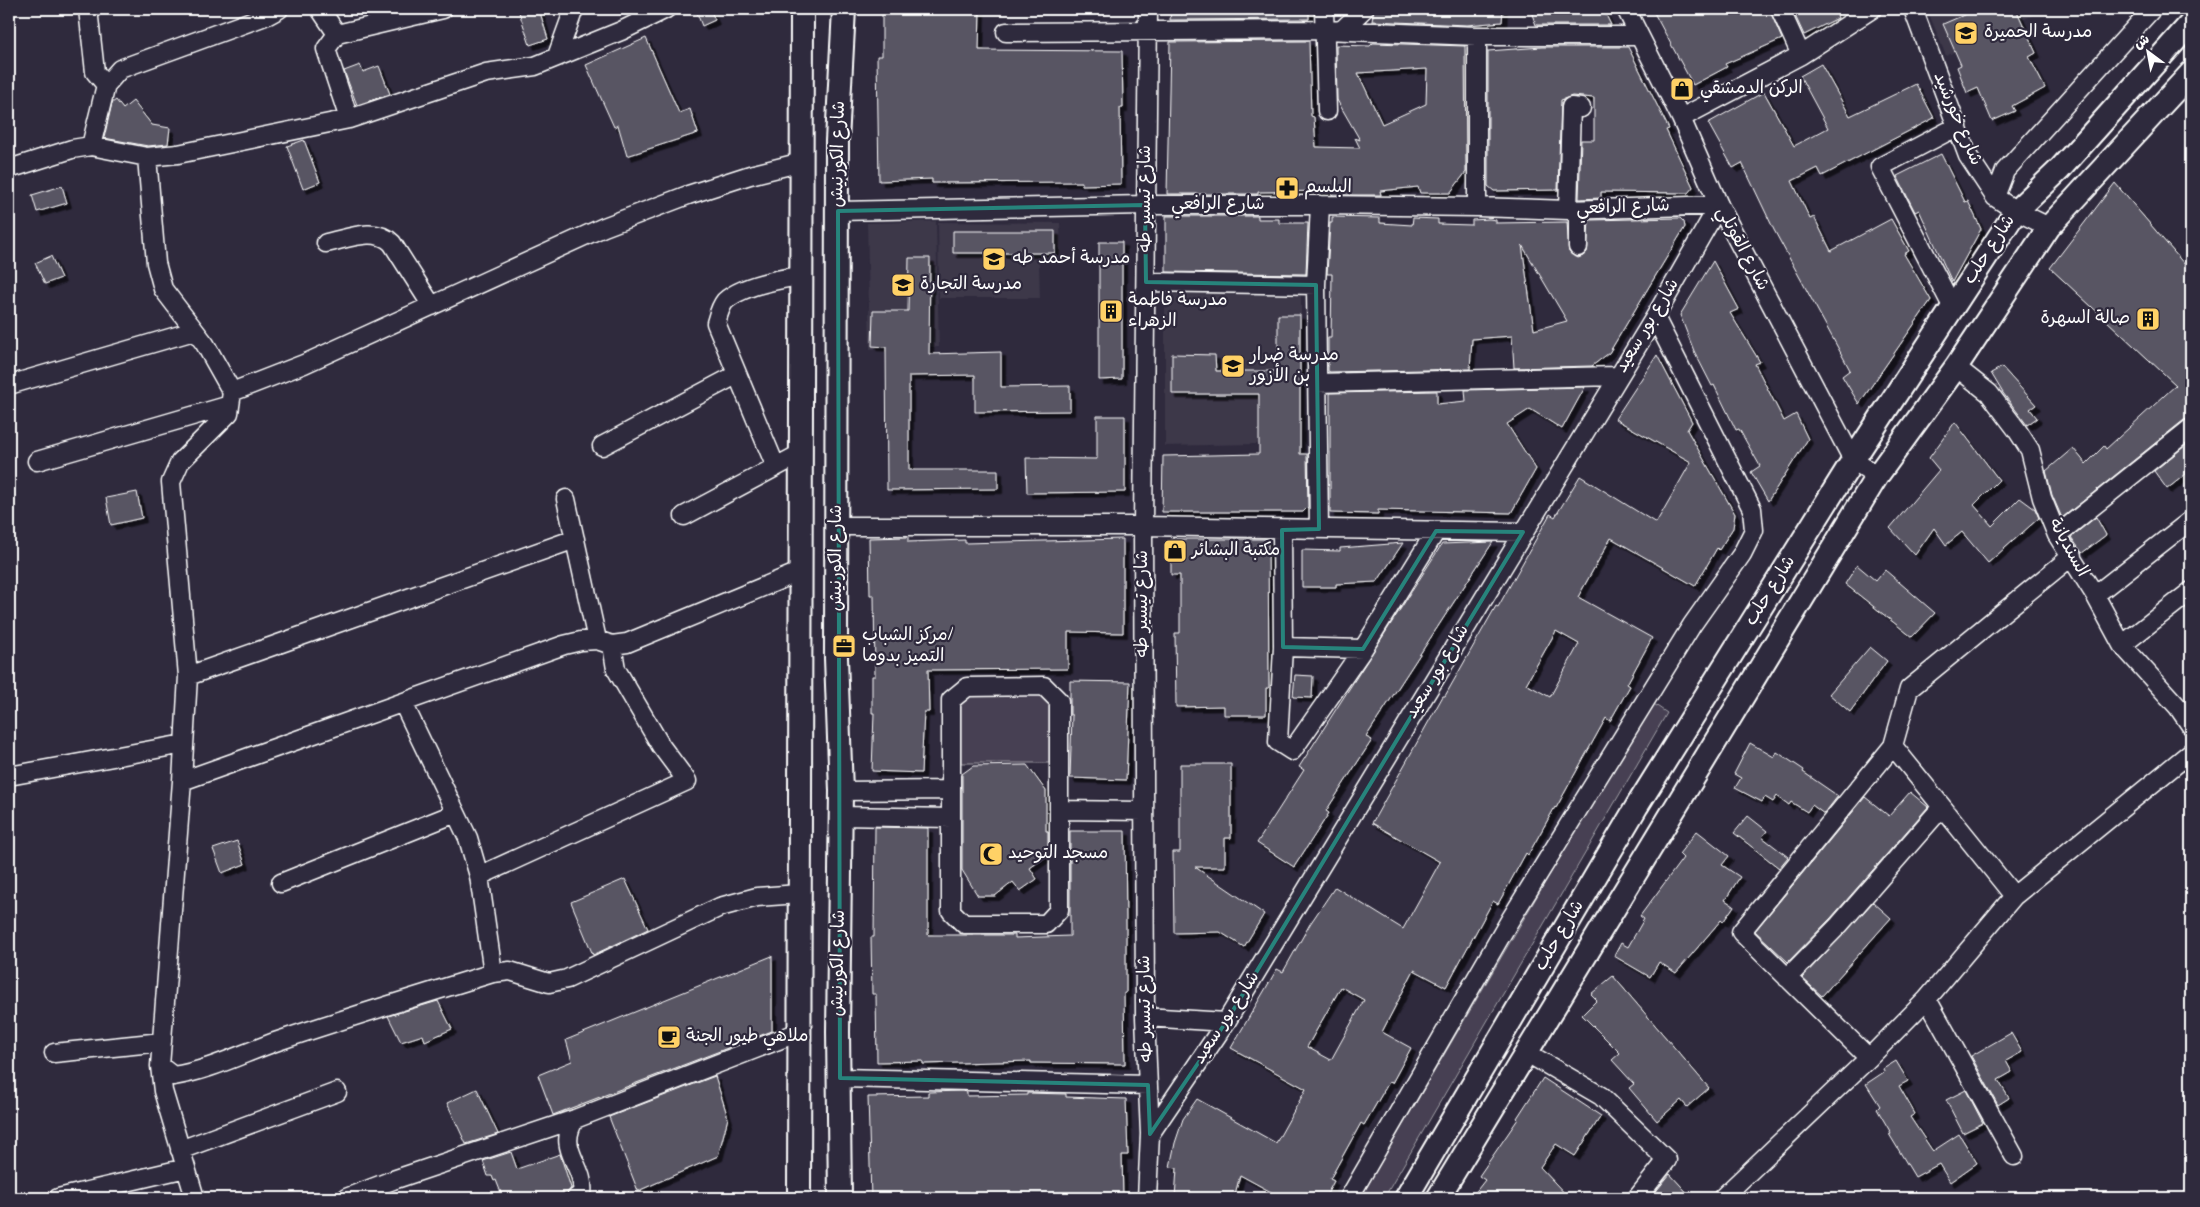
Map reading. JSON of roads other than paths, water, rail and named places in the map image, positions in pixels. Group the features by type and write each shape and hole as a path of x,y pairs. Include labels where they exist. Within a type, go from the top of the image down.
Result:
{"main road":[{"name":"شارع الكورنيش","path":"799,1198 799,572 802,9"},
{"name":"شارع الكورنيش","path":"840,1198 838,1032 840,790 836,658 837,141 844,9"},
{"name":"شارع حلب","path":"1406,1198 1637,806 1853,460 2016,211 2060,170 2191,23"},
{"name":"شارع حلب","path":"1438,1198 1878,476 1956,367 2049,227 2191,73"}],"street":[{"path":"88,9 95,72 106,85"},
{"path":"91,146 106,85 120,69 268,15 279,9"},
{"path":"320,9 337,34"},
{"path":"349,119 326,49 337,34 443,9"},
{"path":"557,56 574,9"},
{"path":"9,169 72,149 91,146 146,158 178,154 349,119 486,73 535,66 621,31 666,9"},
{"name":"شارع تيسير طه","path":"1147,1198 1150,1134 1145,1017 1142,526 1148,9"},
{"path":"1324,9 1333,30 1327,111"},
{"path":"1333,30 1364,9"},
{"name":"شارع القوتلي","path":"1626,9 1681,118 1719,205 1853,460 1878,476"},
{"path":"1780,9 1801,55"},
{"path":"1681,118 1801,55 1872,9"},
{"name":"شارع خورشيد","path":"1913,9 1968,156 1995,197 2016,211 2049,227"},
{"path":"1995,197 2004,171 2152,9"},
{"path":"1006,32 1333,30 1477,36 1639,36"},
{"path":"1477,36 1477,207"},
{"path":"1578,247 1573,210 1571,107 1581,108"},
{"path":"1953,308 1880,167 1958,126"},
{"path":"146,158 156,263 163,289 205,344 231,398 229,413 180,462 171,482 188,676 182,781 160,1066 163,1091 195,1198"},
{"path":"37,461 231,398 604,227 750,174 802,162"},
{"name":"شارع الرافعي","path":"838,211 1145,205 1320,205 1573,210 1719,205"},
{"path":"1320,205 1316,285 1316,383 1320,529"},
{"name":"شارع بور سعيد","path":"1150,1134 1226,1022 1655,317 1719,205"},
{"path":"326,243 374,234 386,237 392,243 432,306"},
{"path":"775,465 716,323 725,302 767,281 800,276"},
{"path":"1146,282 1316,285"},
{"path":"1349,1198 1510,920 1692,624 1742,554 1754,530 1752,509 1655,317"},
{"path":"9,385 194,331"},
{"name":"السنديانة","path":"1956,367 1989,393 2030,450 2042,498 2057,535 2095,594 2122,645 2185,703 2191,726"},
{"path":"602,446 736,375"},
{"path":"1316,383 1618,376"},
{"path":"2057,535 2191,428"},
{"path":"684,516 775,465 800,454"},
{"path":"479,876 687,781 661,746 616,669 604,643 566,500"},
{"path":"2095,594 2191,520"},
{"path":"837,526 1142,526 1282,530 1524,532"},
{"path":"1282,530 1283,647 1278,742 1292,752 1363,649 1436,531"},
{"path":"188,676 575,539"},
{"path":"1869,1058 1741,932 1893,746 1909,689 2072,556"},
{"path":"182,781 564,646 581,641 627,643 799,572"},
{"path":"2122,645 2191,592"},
{"path":"1283,647 1363,649"},
{"path":"1044,686 1058,701 1059,810 1059,910 1046,924 964,924 951,911 951,700 967,687 1044,686"},
{"path":"403,703 468,838 479,876 493,973"},
{"path":"9,776 184,744"},
{"path":"1893,746 2014,896"},
{"path":"1722,1198 1869,1058 1927,999 2014,896 2191,752"},
{"path":"840,790 951,790"},
{"path":"1787,978 1839,925 1942,807"},
{"path":"1059,810 1143,811"},
{"path":"281,883 456,813"},
{"path":"840,816 951,818"},
{"path":"160,1066 173,1076 193,1074 243,1052 493,973 510,971 549,983 567,979 720,907 757,897 799,894"},
{"path":"1927,999 2014,1156"},
{"path":"1145,1017 1226,1022"},
{"path":"346,1198 393,1180 575,1120 799,1032"},
{"path":"54,1053 162,1042"},
{"path":"1527,1053 1601,1096 1666,1160 1637,1198"},
{"path":"840,1078 1148,1085"},
{"path":"180,1150 337,1092"},
{"path":"575,1120 568,1131 567,1140 583,1185 581,1197"},
{"path":"58,1198 186,1168"}],"place":[{"name":"مدرسة الحميرة","path":"1966,33"},
{"name":"الركن الدمشقي","path":"1682,89"},
{"name":"البلسم","path":"1287,188"},
{"name":"مدرسة أحمد طه","path":"994,259"},
{"name":"مدرسة التجارة","path":"903,285"},
{"name":"مدرسة فاطمة الزهراء","path":"1111,311"},
{"name":"صالة السهرة","path":"2148,319"},
{"name":"مدرسة ضرار بن الأزور","path":"1233,366"},
{"name":"مكتبة البشائر","path":"1175,551"},
{"name":"مركز الشباب/ التميز بدوما","path":"844,646"},
{"name":"مسجد التوحيد","path":"991,854"},
{"name":"ملاهي طيور الجنة","path":"669,1037"}]}
